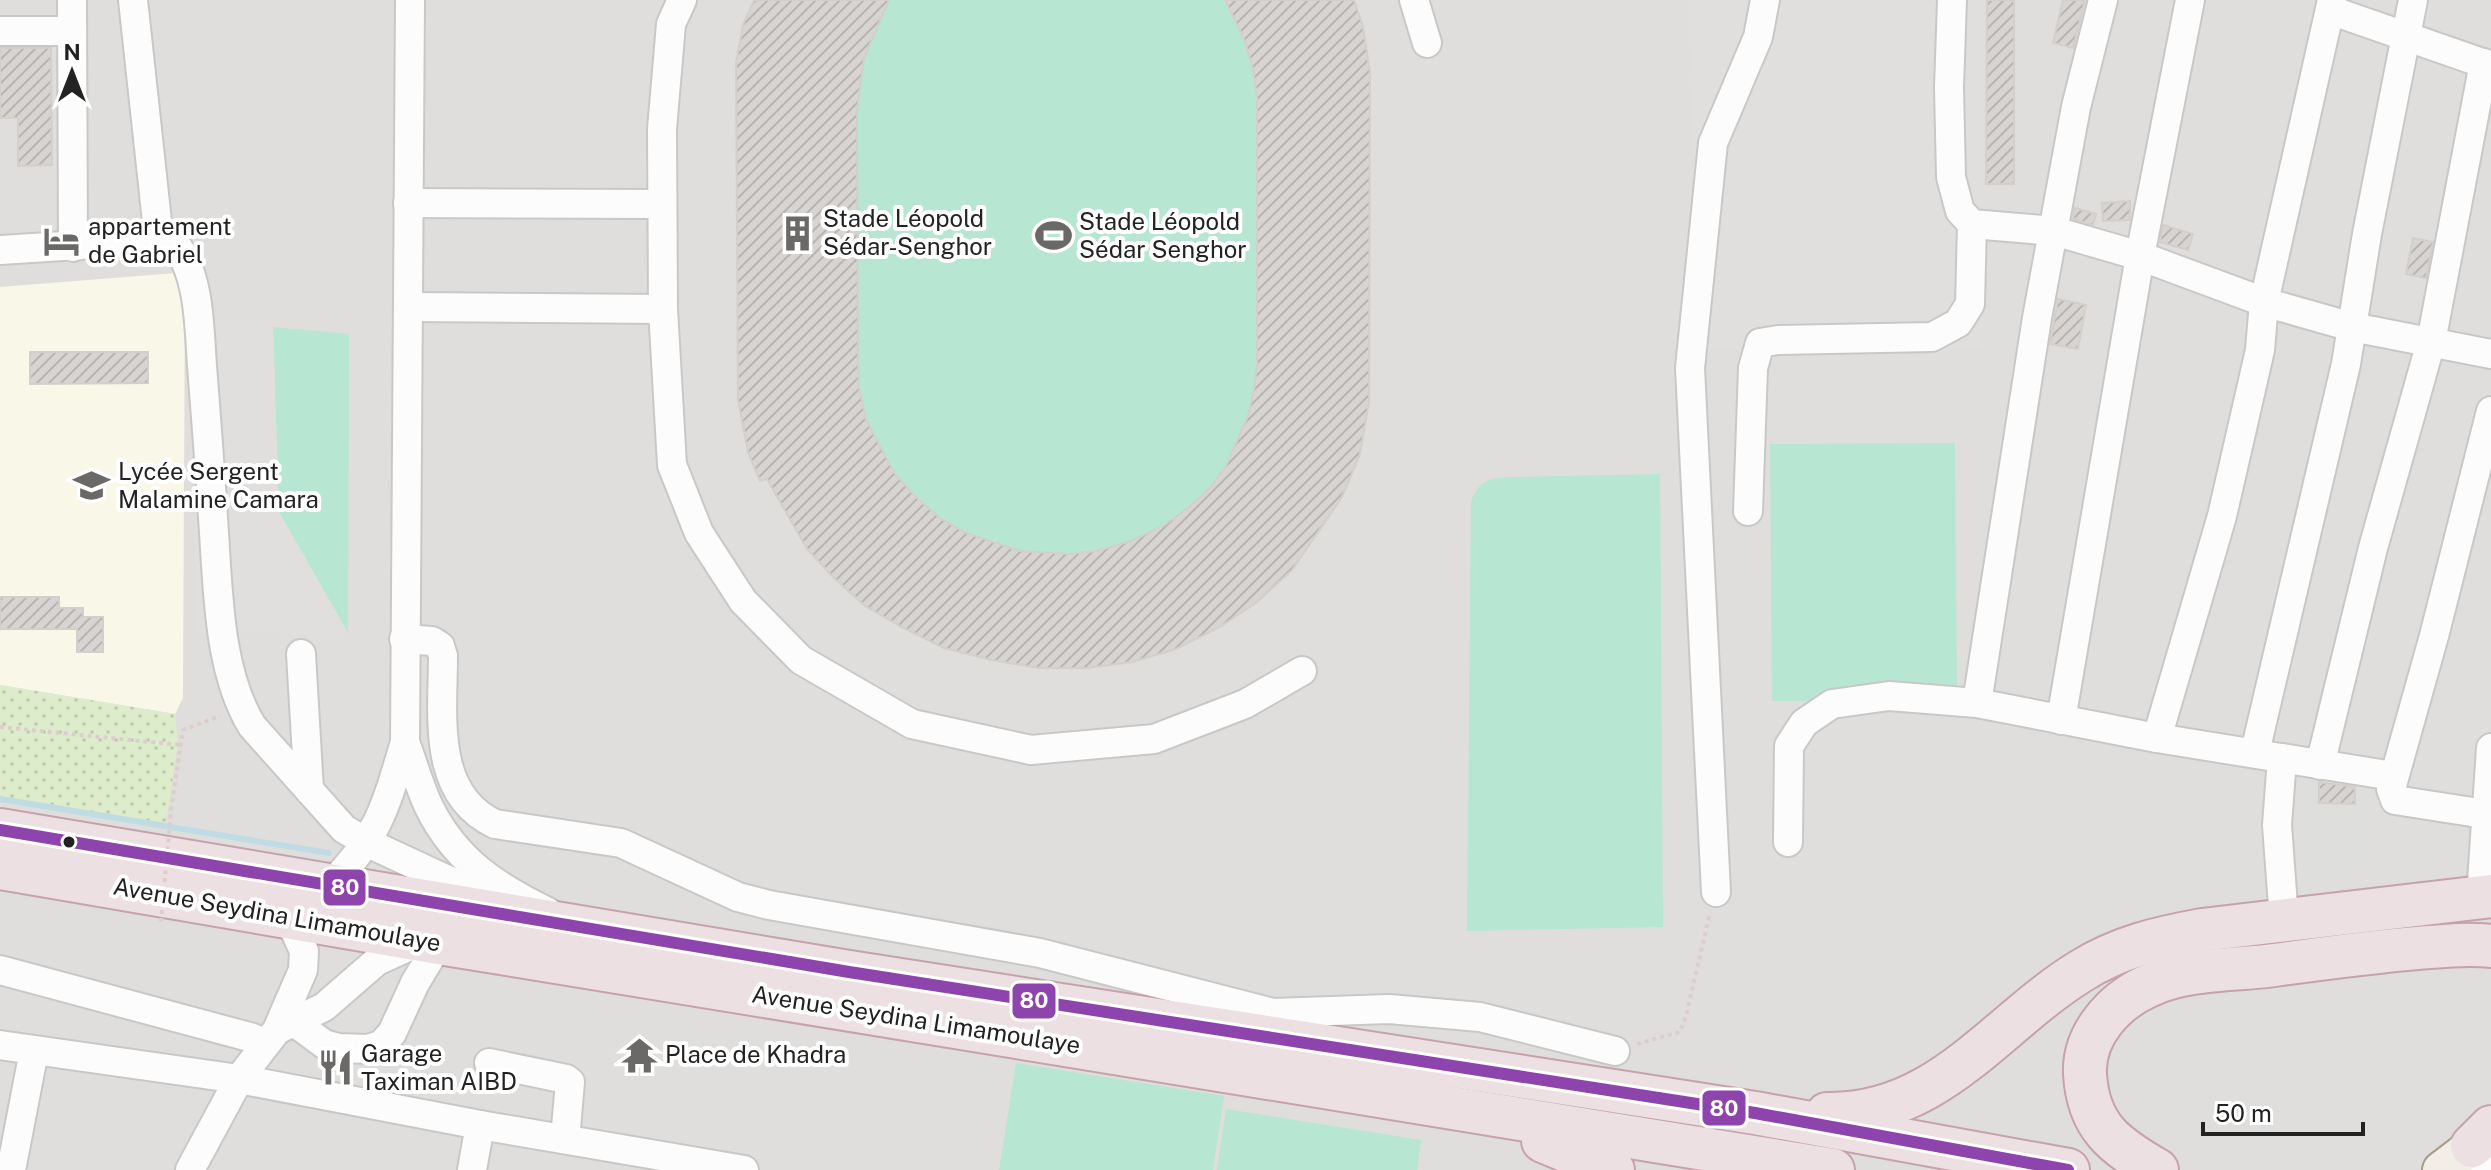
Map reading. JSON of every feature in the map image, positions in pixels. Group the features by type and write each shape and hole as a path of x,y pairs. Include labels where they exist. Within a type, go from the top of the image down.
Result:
{"highway":[{"name":"Avenue Seydina Limamoulaye","path":"0,830 849,972 1755,1113 2068,1170"},
{"name":"Avenue Seydina Limamoulaye","path":"0,868 1833,1170"},
{"path":"1755,1113 1862,1113 1920,1093 1950,1075 2050,992 2083,969 2123,949 2158,938 2486,897"},
{"path":"2157,1170 2113,1143 2094,1117 2087,1096 2085,1069 2091,1042 2103,1020 2122,1001 2149,985 2194,975 2396,950 2471,944 2491,946"},
{"path":"1447,1108 1557,1145 1613,1170"}],"street":[{"path":"72,0 73,247"},
{"path":"133,0 159,240"},
{"path":"330,885 368,843 383,814 405,742 410,0"},
{"path":"682,0 671,24 662,129 663,309 672,465 699,533 743,601 801,660 912,724 1031,750 1154,739 1245,704 1302,671"},
{"path":"1414,0 1427,43"},
{"path":"1716,892 1690,368 1713,143 1758,37 1765,0"},
{"path":"1952,0 1949,88 1951,177 1960,211 1972,224 2054,231 2140,256 2264,302 2352,327 2491,354"},
{"path":"1977,703 2037,318 2076,107 2103,0"},
{"path":"2061,720 2140,256 2190,0"},
{"path":"2284,920 2269,755 2315,502 2352,327 2410,1"},
{"path":"2157,738 2222,516 2260,350 2264,302 2331,5 2405,37 2487,64 2431,342 2370,561 2320,765"},
{"path":"0,31 72,31"},
{"path":"408,203 662,204"},
{"path":"1748,511 1753,368 1760,343 1932,337 1958,323 1970,304 1972,224"},
{"path":"0,250 159,240 175,243 188,261 198,312 218,584 225,645 241,708 252,726 344,829 526,916"},
{"path":"408,307 663,309"},
{"path":"2488,814 2395,800 2391,789 2434,636 2491,411"},
{"path":"404,639 432,641 440,646 443,656 442,730 449,771 455,788 478,815 495,824 621,843 738,897 769,905 1040,953 1273,1013 1389,1009 1480,1017 1615,1051"},
{"path":"301,654 309,790"},
{"path":"1788,842 1789,746 1804,723 1832,704 1889,696 1977,703 2157,738 2393,776"},
{"path":"405,742 429,806 471,866 530,903 573,924"},
{"path":"2486,897 2491,748"},
{"path":"190,1170 239,1079 278,1032 303,970 304,951 288,916"},
{"path":"278,1032 338,1048 368,1049 381,1045 392,1033 432,941"},
{"path":"0,970 253,1038 278,1032 324,1007 377,961 432,941"},
{"path":"0,1045 239,1079 480,1125 744,1170"},
{"path":"11,1170 34,1051"},
{"path":"489,1063 570,1082 565,1139"},
{"path":"472,1170 480,1125"}],"path":[{"path":"161,922 171,810 183,730 241,708"},
{"path":"0,727 181,745"},
{"path":"1615,1051 1680,1032 1716,892"}],"shaded area":[{"path":"0,0 2491,0 2491,1170 0,1170"},
{"path":"1695,0 1981,0 1983,349 1691,350"},
{"name":"Lycée Sergent Malamine Camara","path":"176,273 185,282 183,698 175,714 0,685 0,287"},
{"path":"197,326 273,327 279,512 348,633 194,632"},
{"path":"2309,770 2359,773 2380,790 2357,882 2307,876 2300,780"}],"green space":[{"name":"Stade Léopold Sédar Senghor","path":"754,0 1354,0 1363,27 1370,72 1369,403 1339,502 1309,547 1266,594 1215,629 1160,653 1101,666 1040,667 980,658 921,637 866,606 821,565 787,515 768,479 760,481 748,452 738,400 736,62 743,25"},
{"path":"273,327 349,334 348,633 279,512"},
{"path":"1955,443 1957,700 1772,701 1770,444"},
{"path":"1660,474 1663,927 1467,931 1471,501 1482,484 1498,478"},
{"path":"0,685 175,714 178,743 166,823 0,796"},
{"path":"1016,1063 1224,1096 1213,1170 999,1170"},
{"path":"1226,1109 1421,1140 1417,1170 1217,1170"}],"building":[{"name":"Stade Léopold Sédar-Senghor","path":"754,0 889,0 864,58 857,111 858,356 859,387 866,420 895,474 940,518 964,532 1020,551 1070,554 1096,551 1131,541 1163,526 1188,508 1210,488 1226,466 1248,416 1257,364 1257,98 1244,39 1225,0 1354,0 1363,27 1370,72 1369,402 1360,454 1342,497 1292,570 1257,602 1220,627 1176,649 1132,662 1087,668 1039,668 944,648 902,627 865,606 807,549 767,479 760,481 748,452 738,400 736,62 743,25"},
{"path":"1987,0 2014,0 2014,184 1986,184"},
{"path":"2063,0 2085,0 2073,48 2053,43"},
{"path":"0,48 51,48 52,165 18,166 18,118 0,118"},
{"path":"2130,201 2130,220 2103,221 2102,203"},
{"path":"2075,208 2096,214 2093,225 2073,219"},
{"path":"2163,225 2193,234 2188,250 2160,242"},
{"path":"2413,238 2433,242 2426,278 2406,274"},
{"path":"2058,299 2086,305 2078,349 2050,344"},
{"path":"30,352 148,352 148,383 30,384"},
{"path":"0,597 59,597 59,608 83,608 83,617 103,617 103,652 77,652 77,629 0,629"},
{"path":"2319,782 2355,787 2355,804 2319,803"}],"waterway":[{"path":"0,799 329,853"}],"transit line":[{"name":"80","path":"0,830 849,972 1755,1113 2068,1170"}],"place":[{"name":"Stade Léopold Sédar-Senghor","path":"797,233"},
{"name":"Stade Léopold Sédar Senghor","path":"1053,236"},
{"name":"appartement de Gabriel","path":"62,241"},
{"name":"Lycée Sergent Malamine Camara","path":"92,486"},
{"name":"Place de Khadra","path":"639,1055"},
{"name":"Garage Taximan AIBD","path":"335,1068"}]}
